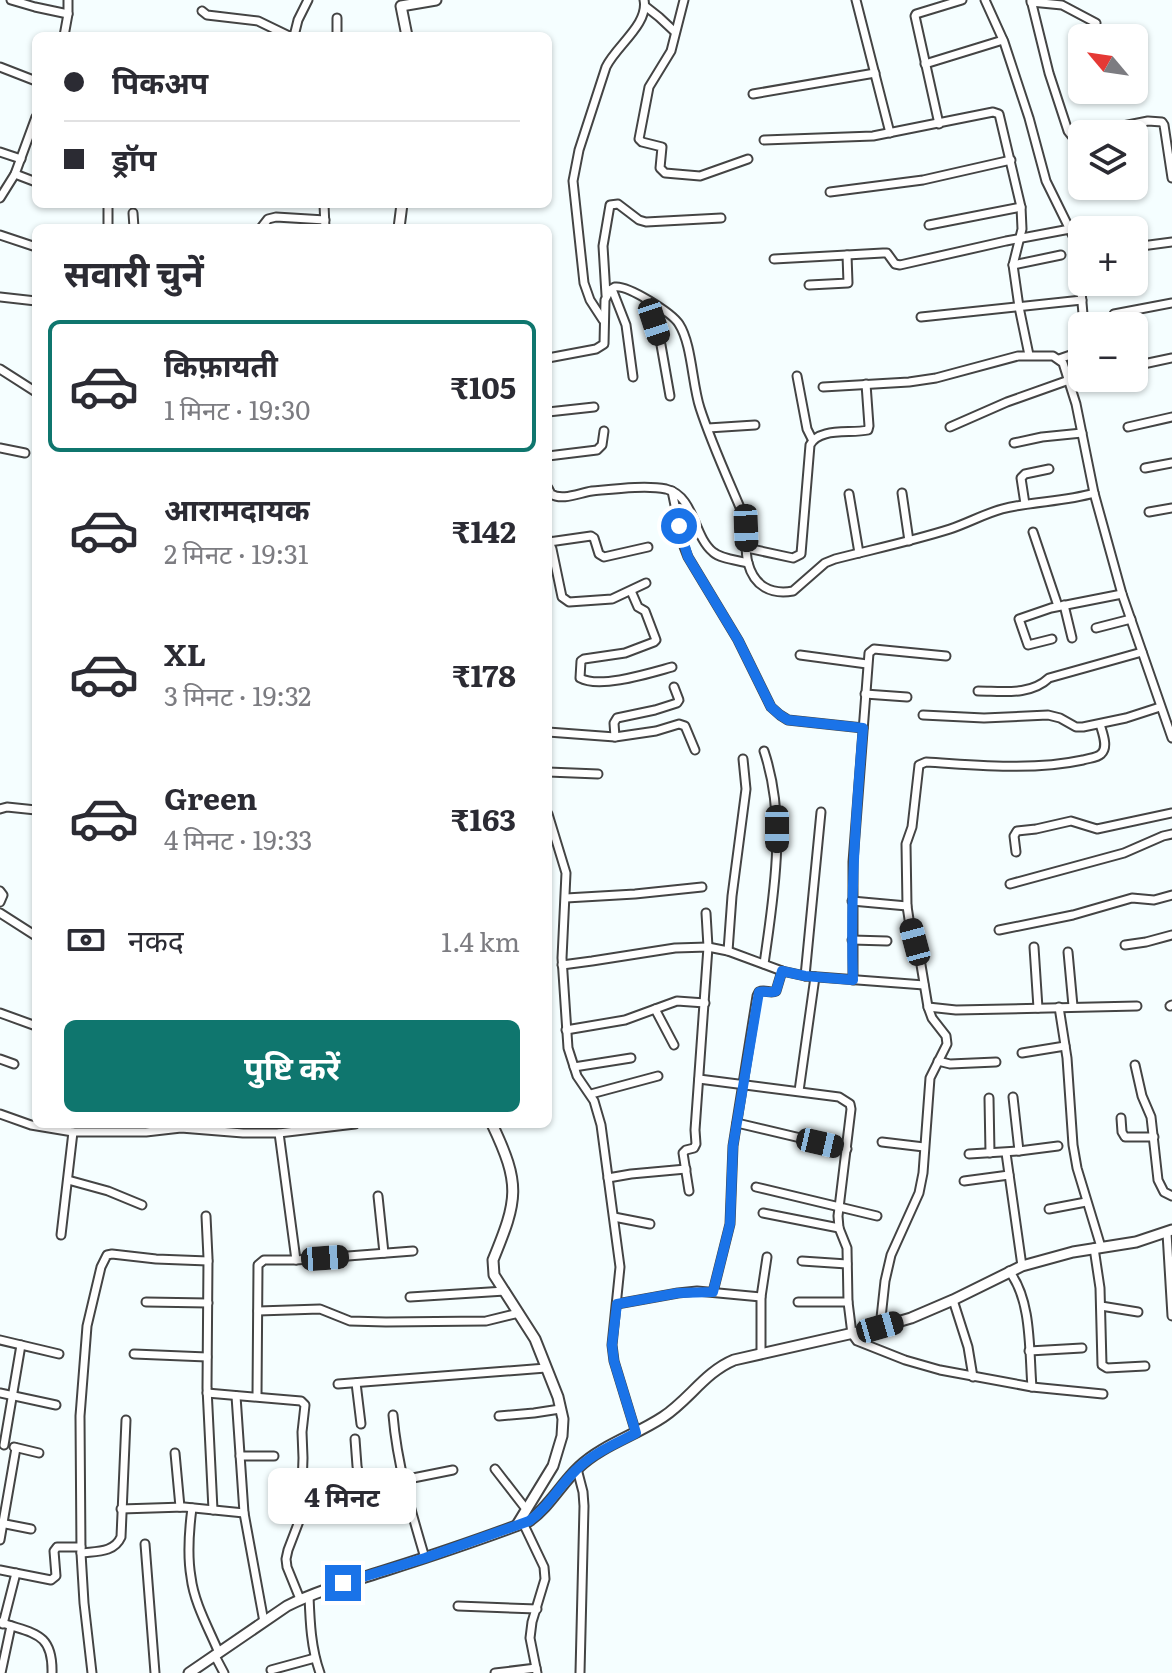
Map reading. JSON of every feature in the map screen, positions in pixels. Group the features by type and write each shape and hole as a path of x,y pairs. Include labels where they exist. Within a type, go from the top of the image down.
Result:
{"street":[{"path":"11,0 68,14"},
{"path":"65,32 68,0"},
{"path":"293,32 308,0"},
{"path":"406,32 400,3 436,0"},
{"path":"684,0 671,51 649,87 639,139 662,147 660,168 665,173 700,176 748,159"},
{"path":"856,0 890,133"},
{"path":"939,124 915,14 962,0"},
{"path":"985,0 1003,40 1043,171 1068,225"},
{"path":"1068,131 1031,1 1062,5 1096,23"},
{"path":"604,322 590,300 584,283 573,181 579,150 606,67 639,23 645,3 675,32"},
{"path":"202,11 207,15 258,21 282,32"},
{"path":"337,18 337,32"},
{"path":"925,64 1003,40"},
{"path":"0,67 32,79"},
{"path":"753,94 875,73"},
{"path":"764,140 890,133 996,113 1000,118 1021,207 1022,229 1013,265 1029,355"},
{"path":"1148,121 1158,121 1164,125 1172,178"},
{"path":"0,198 15,174 32,128"},
{"path":"0,152 21,159"},
{"path":"830,192 923,180 1011,160"},
{"path":"15,174 32,180"},
{"path":"552,357 601,347 605,337 609,292 603,246 610,205 618,204 646,222 721,218"},
{"path":"929,225 1021,207"},
{"path":"133,213 134,224"},
{"path":"264,224 276,217 325,224"},
{"path":"774,259 887,253 895,264 900,265 1068,229"},
{"path":"0,235 32,246"},
{"path":"1148,245 1172,242"},
{"path":"809,285 848,283 847,255"},
{"path":"1013,265 1061,255"},
{"path":"609,292 615,287 626,290 661,308 680,325 686,340 695,391 744,517 748,563 764,589 793,591 825,563 950,529 991,512 1094,493"},
{"path":"609,292 626,325 633,377"},
{"path":"1082,296 1083,312"},
{"path":"0,297 32,301"},
{"path":"646,300 661,345 670,396"},
{"path":"921,317 1082,300"},
{"path":"1125,312 1172,303"},
{"path":"823,387 936,378 1029,355 1059,359 1068,377"},
{"path":"1059,359 1068,356"},
{"path":"1148,363 1172,358"},
{"path":"0,369 32,389"},
{"path":"747,548 793,558 801,554 812,439 807,429 797,376"},
{"path":"950,427 1068,380"},
{"path":"812,439 819,435 868,430 866,384"},
{"path":"1072,392 1094,493 1122,594 1172,738"},
{"path":"552,412 594,407"},
{"path":"1128,427 1172,417"},
{"path":"708,428 755,425"},
{"path":"552,455 600,449 604,431"},
{"path":"1014,443 1082,433"},
{"path":"0,448 25,453"},
{"path":"1145,468 1172,463"},
{"path":"1025,504 1021,478 1025,474 1049,469"},
{"path":"552,494 559,497 591,491 643,488 672,491 684,501 712,551 718,556 748,563"},
{"path":"672,491 688,557 738,640 771,707 788,720 863,728"},
{"path":"902,493 909,541"},
{"path":"849,494 859,553"},
{"path":"1149,512 1172,508"},
{"path":"1033,532 1072,638"},
{"path":"552,540 591,536 599,554 604,557 648,547"},
{"path":"552,549 552,572 562,597 569,602 606,600 646,583"},
{"path":"631,591 638,607 645,611 656,640 625,653 584,659 581,661 580,678 586,681 616,680 672,667"},
{"path":"1052,639 1028,645 1019,619 1061,605 1122,594"},
{"path":"1096,628 1131,619"},
{"path":"853,980 855,823 869,653 874,649 946,656"},
{"path":"978,691 1028,690 1049,678 1142,652"},
{"path":"800,655 867,664"},
{"path":"615,737 614,723 617,718 677,703 679,700 674,687"},
{"path":"865,694 907,697"},
{"path":"923,715 984,718 1048,715 1076,727 1105,723 1160,707"},
{"path":"880,1327 891,1255 919,1193 930,1078 947,1044 946,1036 932,1018 928,1007 907,906 906,844 912,827 918,769 922,763 1041,766 1078,761 1104,751 1105,723"},
{"path":"552,732 615,737 679,724 685,726 695,750"},
{"path":"764,751 776,799 777,857 764,964"},
{"path":"728,951 746,789 743,759"},
{"path":"552,772 598,774"},
{"path":"0,809 32,810"},
{"path":"805,976 821,812"},
{"path":"1016,852 1014,836 1017,831 1071,821 1097,829 1172,813"},
{"path":"1010,884 1124,853 1172,834"},
{"path":"552,835 566,873 562,965 566,1030 574,1067 599,1113 620,1267 612,1345 636,1433"},
{"path":"566,898 702,887"},
{"path":"0,891 3,895 0,902"},
{"path":"999,930 1073,915 1132,898 1154,900 1172,895"},
{"path":"852,901 907,906"},
{"path":"0,913 32,933"},
{"path":"689,1191 684,1151 694,1148 696,1144 708,947 706,913"},
{"path":"1125,945 1172,935"},
{"path":"852,940 887,941"},
{"path":"562,965 675,948 708,947 805,976 924,985"},
{"path":"1034,947 1038,1008"},
{"path":"1068,952 1073,1006"},
{"path":"713,1292 730,1224 737,1123 757,996 762,991 776,991 782,971"},
{"path":"799,1091 815,977"},
{"path":"566,1030 625,1020 677,1001 705,1003"},
{"path":"928,1007 956,1010 1137,1006"},
{"path":"1059,1007 1073,1145 1098,1247 1103,1367 1145,1366"},
{"path":"655,1009 674,1045"},
{"path":"0,1013 32,1025"},
{"path":"1022,1053 1065,1046"},
{"path":"574,1067 631,1058"},
{"path":"0,1059 14,1064"},
{"path":"938,1061 950,1064 996,1062"},
{"path":"1135,1065 1142,1096 1151,1117 1158,1180 1164,1192 1172,1196"},
{"path":"591,1094 658,1076"},
{"path":"699,1079 839,1097 850,1104 838,1216 847,1248 848,1302 854,1338 905,1360 973,1377 1103,1394"},
{"path":"1013,1097 1019,1151"},
{"path":"989,1098 990,1153"},
{"path":"0,1114 32,1125"},
{"path":"1121,1118 1125,1137 1154,1137"},
{"path":"737,1123 847,1149"},
{"path":"49,1128 73,1132 181,1128 279,1133 321,1128"},
{"path":"494,1128 507,1156 514,1190 510,1218 493,1260 494,1275 535,1339 563,1419 562,1436 553,1466 520,1524"},
{"path":"61,1235 73,1132"},
{"path":"279,1133 296,1260"},
{"path":"882,1142 924,1147"},
{"path":"969,1154 1058,1146"},
{"path":"1006,1153 1022,1266"},
{"path":"608,1178 686,1169"},
{"path":"964,1181 1009,1175"},
{"path":"68,1180 142,1205"},
{"path":"756,1187 877,1216"},
{"path":"378,1196 384,1253"},
{"path":"1049,1209 1086,1202"},
{"path":"763,1213 839,1228"},
{"path":"206,1216 207,1393 213,1510"},
{"path":"614,1217 650,1224"},
{"path":"189,1673 305,1597 425,1558 520,1524 538,1514 577,1469 599,1452 663,1417 682,1403 710,1373 734,1360 911,1318 1009,1271 1049,1257 1136,1242 1169,1232 1172,1316"},
{"path":"257,1396 260,1261 413,1251"},
{"path":"92,1673 84,1603 79,1462 87,1326 103,1260 112,1254 208,1261"},
{"path":"761,1353 761,1297 767,1257"},
{"path":"802,1261 847,1264"},
{"path":"1009,1271 1022,1292 1032,1387"},
{"path":"410,1297 505,1291"},
{"path":"617,1304 678,1293 713,1292 761,1297"},
{"path":"953,1300 968,1347 973,1377"},
{"path":"146,1302 208,1303"},
{"path":"798,1302 848,1302"},
{"path":"1101,1306 1138,1312"},
{"path":"258,1311 320,1309 350,1321 386,1322 486,1321 519,1313"},
{"path":"0,1340 59,1354"},
{"path":"21,1345 2,1444 39,1453"},
{"path":"1029,1351 1082,1348"},
{"path":"134,1354 207,1357"},
{"path":"338,1384 546,1368"},
{"path":"356,1383 361,1424"},
{"path":"0,1393 56,1405"},
{"path":"207,1393 301,1401 305,1405 301,1516 286,1559 287,1567 305,1597 320,1673"},
{"path":"236,1396 244,1513 264,1622"},
{"path":"499,1416 560,1409"},
{"path":"393,1415 405,1491 425,1558"},
{"path":"0,1570 51,1580 56,1576 54,1551 57,1547 81,1550 113,1548 118,1544 121,1537 126,1420"},
{"path":"355,1439 364,1502"},
{"path":"0,1540 16,1448"},
{"path":"175,1453 180,1507"},
{"path":"240,1456 274,1456"},
{"path":"495,1469 526,1509"},
{"path":"577,1469 584,1506 580,1673"},
{"path":"403,1480 453,1470"},
{"path":"343,1507 405,1491"},
{"path":"121,1509 180,1507 244,1513"},
{"path":"192,1508 189,1534 191,1576 224,1673"},
{"path":"1,1524 31,1529"},
{"path":"495,1673 536,1670 530,1638 545,1579 544,1567 520,1524"},
{"path":"145,1544 155,1673"},
{"path":"1,1673 5,1624 16,1573"},
{"path":"458,1606 537,1609"},
{"path":"5,1624 44,1639 52,1662 52,1673"},
{"path":"271,1670 315,1658"}],"route":[{"path":"343,1583 529,1521 585,1461 636,1433 614,1361 612,1345 617,1304 678,1293 713,1292 730,1224 733,1146 757,996 762,991 776,991 782,971 853,980 855,823 863,728 788,720 771,707 738,640 688,557 679,526"}]}
